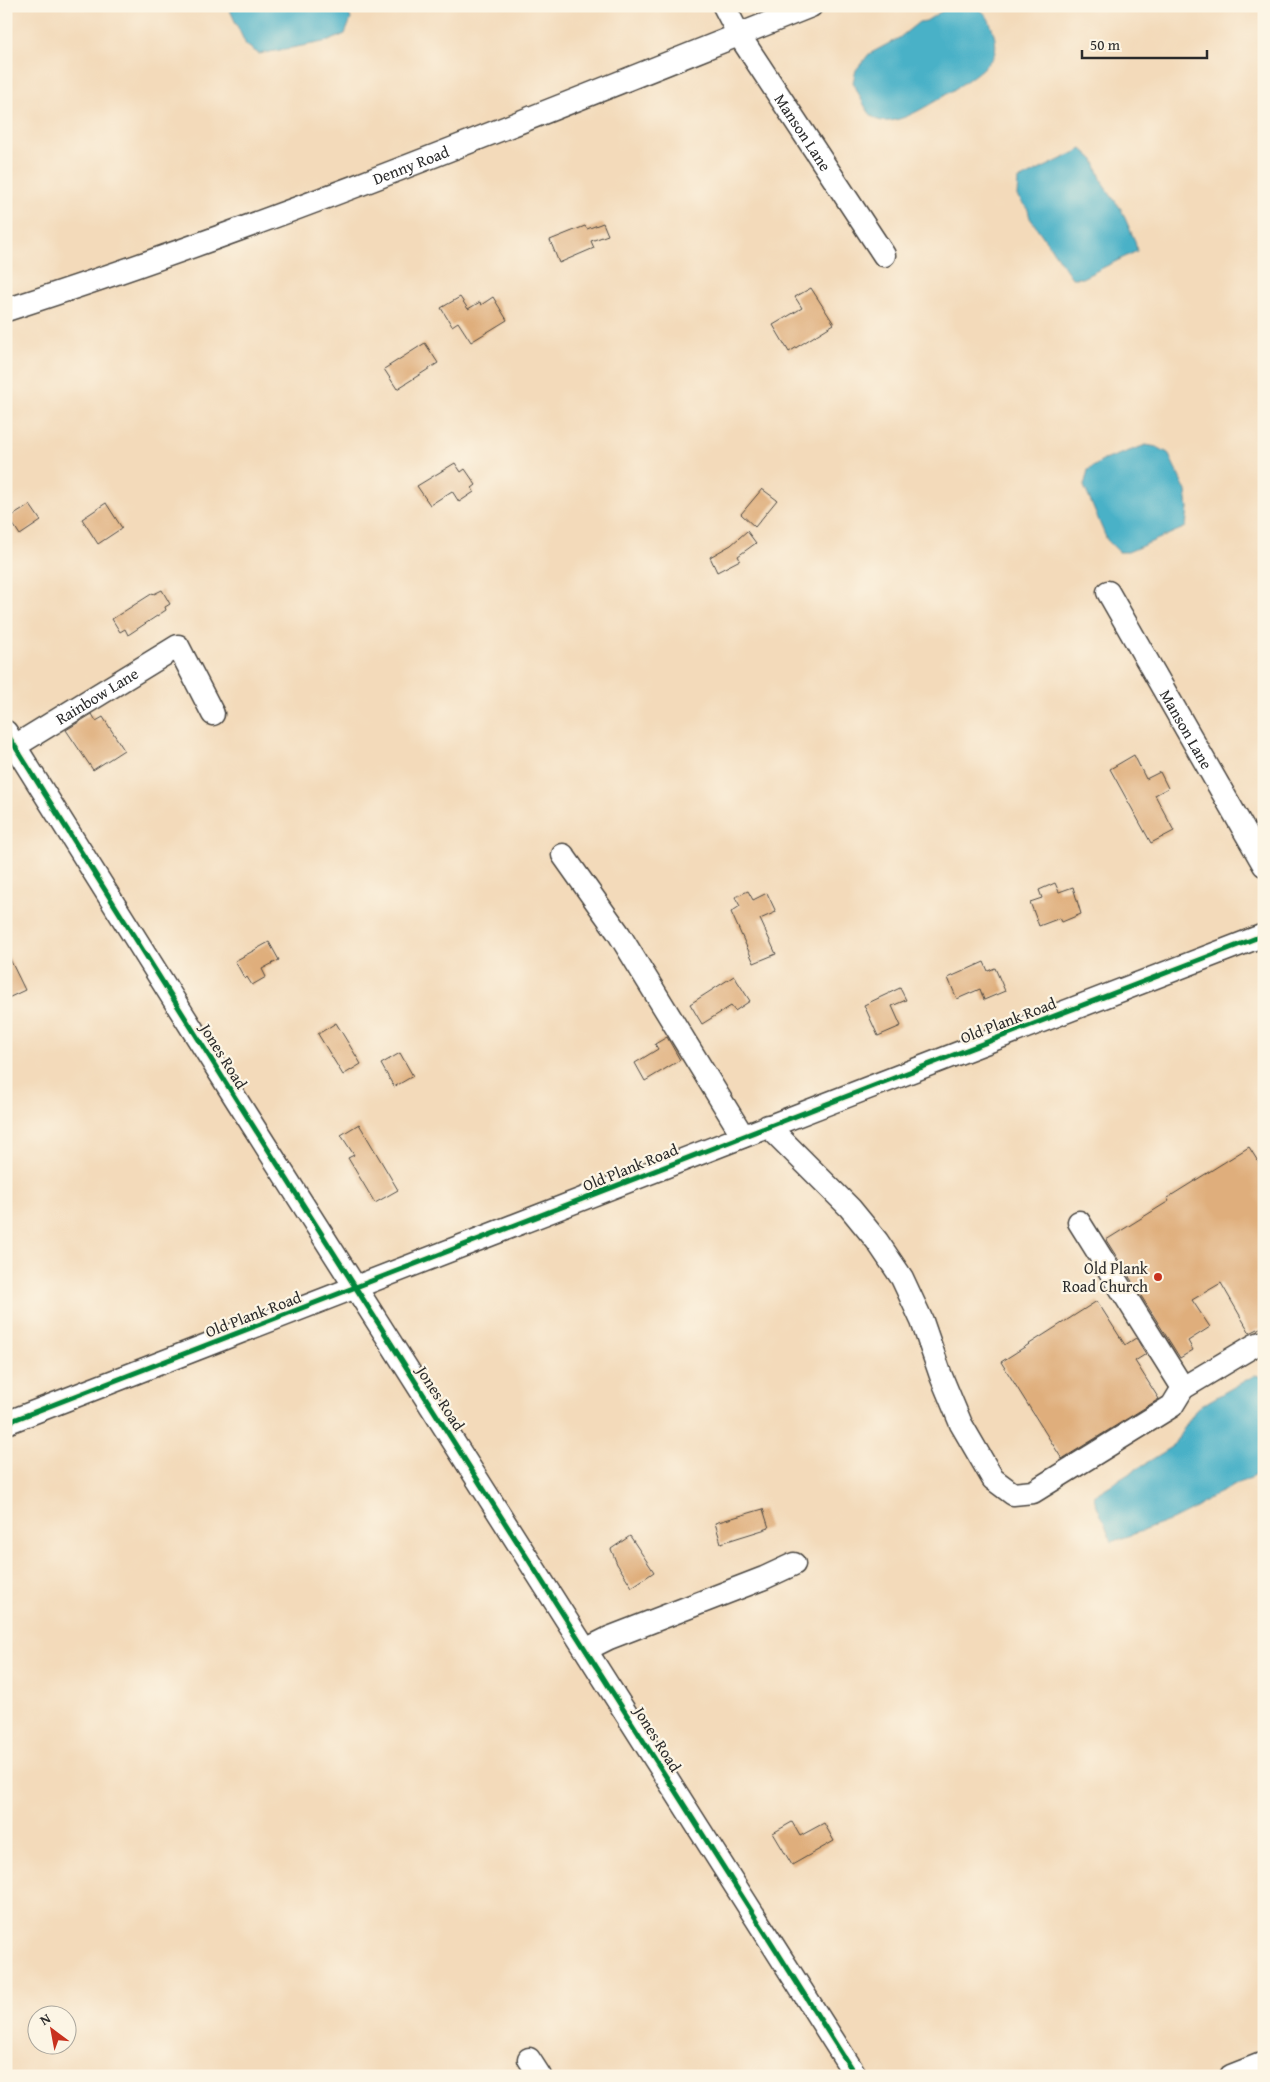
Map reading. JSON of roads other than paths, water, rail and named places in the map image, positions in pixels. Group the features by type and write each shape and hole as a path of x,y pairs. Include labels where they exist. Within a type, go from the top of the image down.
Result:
{"street":[{"name":"Manson Lane","path":"724,6 739,35 884,255"},
{"name":"Denny Road","path":"6,310 105,278 324,198 811,6"},
{"name":"Manson Lane","path":"1108,592 1264,865"},
{"name":"Rainbow Lane","path":"11,739 178,646 213,714"},
{"name":"Jones Road","path":"11,739 356,1288 856,2076"},
{"path":"563,855 618,934 743,1136"},
{"name":"Old Plank Road","path":"6,1423 768,1126 1264,936"},
{"path":"768,1126 850,1208 877,1241 902,1278 922,1321 940,1376 961,1424 993,1479 1013,1494 1033,1492 1172,1406 1184,1388 1255,1345 1264,1342"},
{"path":"1079,1222 1184,1388"},
{"path":"587,1650 609,1638 764,1578 794,1564"},
{"path":"1231,2076 1264,2063"}],"water":[{"path":"228,6 350,6 347,8 351,19 345,34 329,41 259,54 246,45"},
{"path":"950,6 976,8 985,14 995,39 996,46 993,57 978,72 938,100 899,119 878,120 866,109 853,82 856,70 869,54 899,38 919,22 926,21"},
{"path":"1082,149 1094,160 1104,186 1121,209 1135,241 1137,251 1082,278 1072,278 1017,196 1018,180"},
{"path":"1146,445 1157,447 1168,453 1186,491 1188,508 1186,527 1128,552 1119,552 1107,540 1084,486 1088,470 1104,460"},
{"path":"1255,1375 1264,1377 1264,1471 1213,1496 1198,1507 1172,1520 1112,1542 1093,1496 1172,1447 1197,1408"}],"place":[{"name":"Old Plank Road Church","path":"1158,1277"}]}
